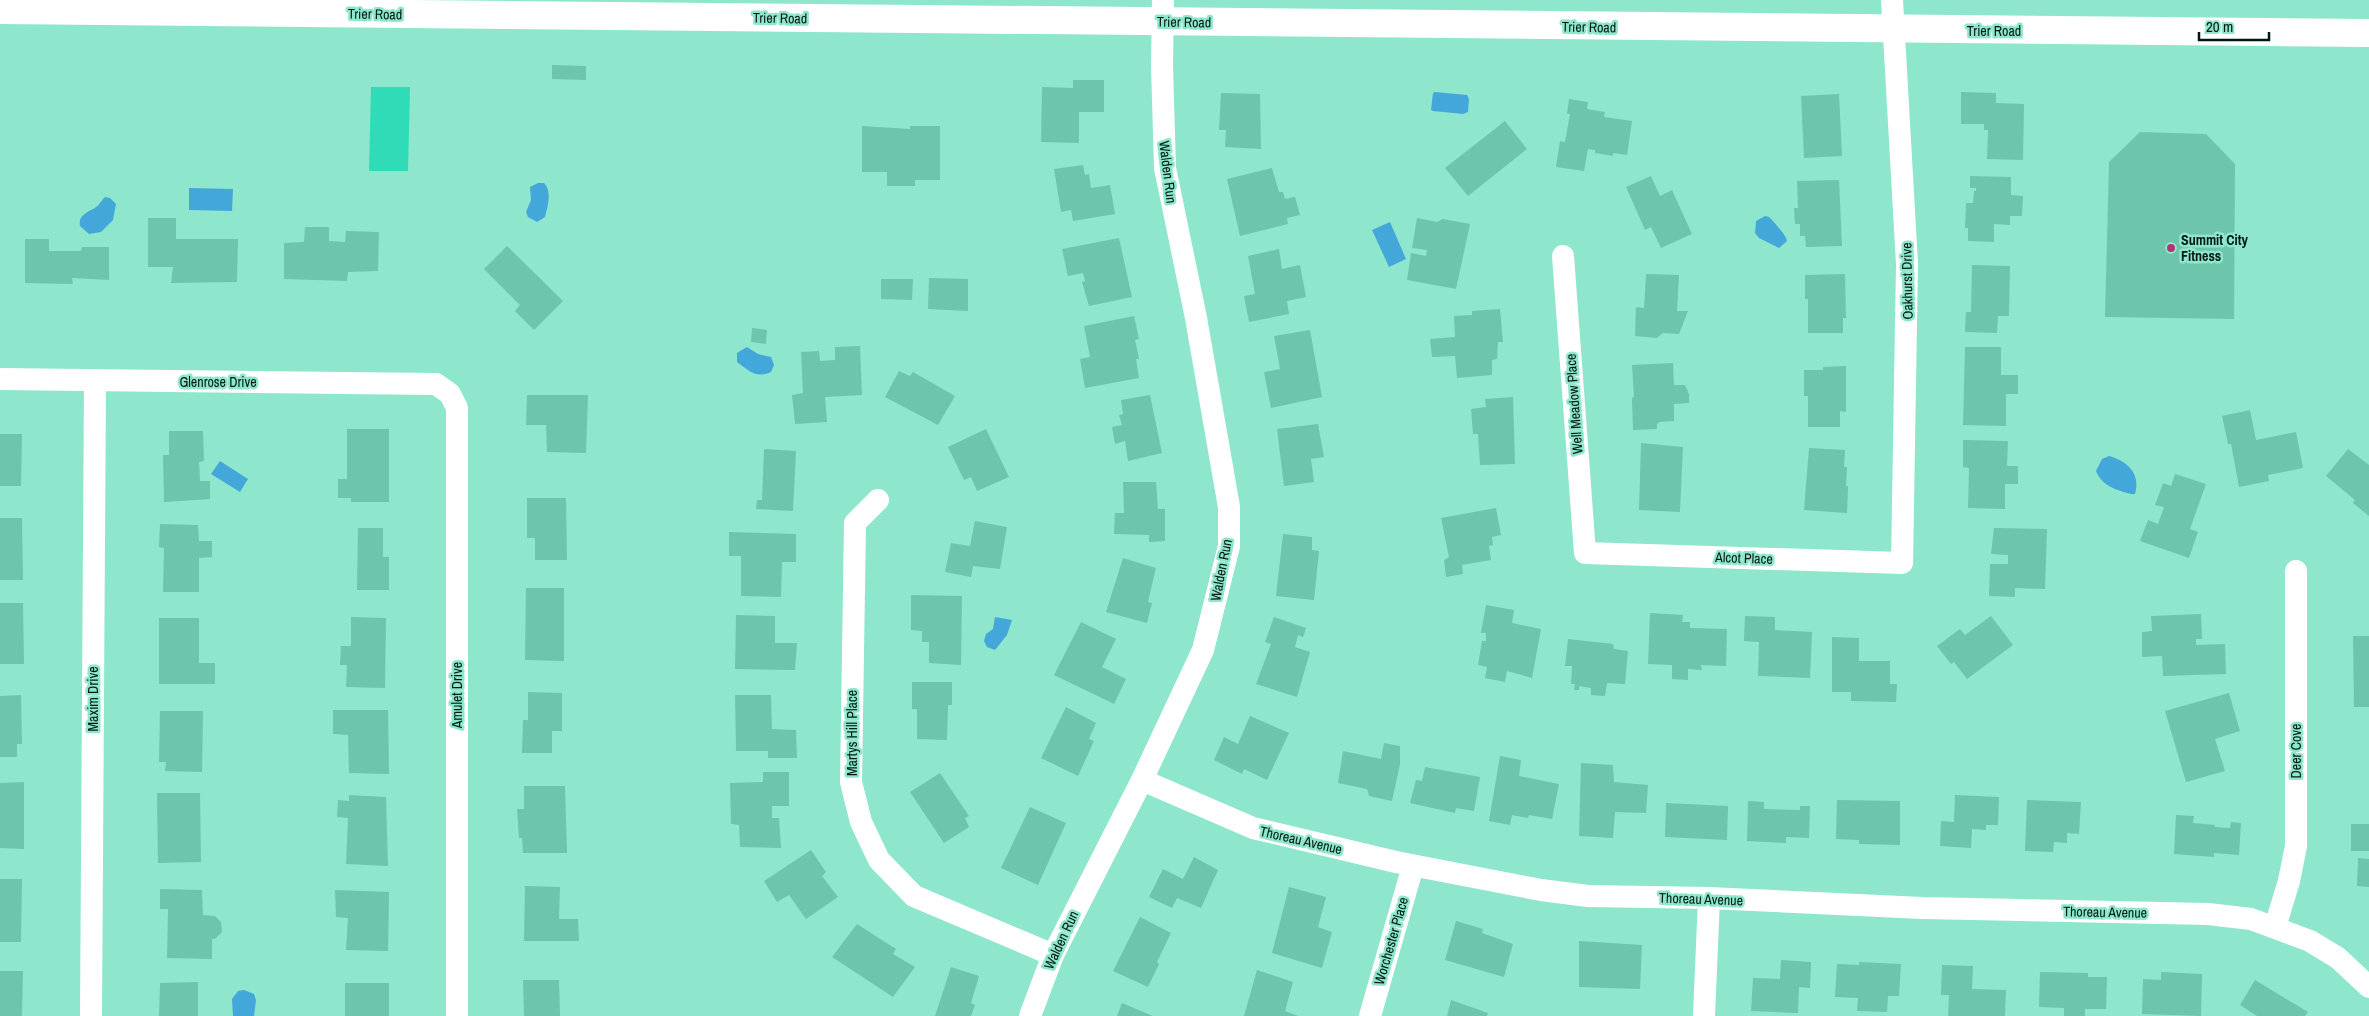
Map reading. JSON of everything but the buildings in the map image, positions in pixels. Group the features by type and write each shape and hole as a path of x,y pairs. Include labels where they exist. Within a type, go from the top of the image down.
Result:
{"street":[{"name":"Oakhurst Drive","path":"1892,0 1908,286 1902,563"},
{"name":"Trier Road","path":"0,10 1163,11 1894,30 2369,33"},
{"name":"Walden Run","path":"1030,1016 1052,955 1142,780 1203,650 1229,546 1229,506 1196,318 1165,168 1162,66 1163,11"},
{"name":"Well Meadow Place","path":"1563,256 1585,553"},
{"name":"Glenrose Drive","path":"0,379 436,384"},
{"name":"Maxim Drive","path":"91,1016 95,381"},
{"name":"Amulet Drive","path":"436,384 450,394 457,408 457,1016"},
{"name":"Martys Hill Place","path":"878,500 855,523 851,782 861,822 879,860 914,896 1052,955"},
{"name":"Alcot Place","path":"1585,553 1902,563"},
{"name":"Deer Cove","path":"2275,927 2289,881 2296,846 2296,572"},
{"name":"Thoreau Avenue","path":"1142,780 1254,828 1413,866 1569,894 1709,898 1922,908 2208,914 2250,918 2310,941 2338,958 2369,986"},
{"name":"Worchester Place","path":"1370,1016 1413,866"},
{"path":"1704,1016 1709,898"}],"green space":[{"path":"371,87 410,87 408,171 369,171"}],"water":[{"path":"1433,93 1467,95 1469,99 1468,112 1463,114 1431,110"},
{"path":"538,183 544,183 548,190 549,199 545,217 537,222 528,217 526,212 531,200 530,187"},
{"path":"189,188 233,189 232,211 189,210"},
{"path":"105,197 110,198 116,204 113,220 101,232 89,234 80,226 81,217 96,207"},
{"path":"1765,216 1771,219 1786,238 1787,241 1779,248 1759,238 1755,233 1756,221"},
{"path":"1390,222 1406,259 1389,267 1372,230"},
{"path":"747,347 758,354 771,357 774,365 771,372 761,375 757,374 749,371 737,362 737,353"},
{"path":"2109,456 2122,461 2131,469 2136,480 2135,494 2110,487 2099,476 2096,471 2102,459"},
{"path":"220,461 248,479 240,492 211,474"},
{"path":"995,617 1012,620 1007,635 995,650 987,647 984,641 986,634 993,629"},
{"path":"244,990 254,994 256,1000 254,1016 233,1016 232,999 238,991"}],"place":[{"name":"Summit City Fitness","path":"2171,248"}]}
